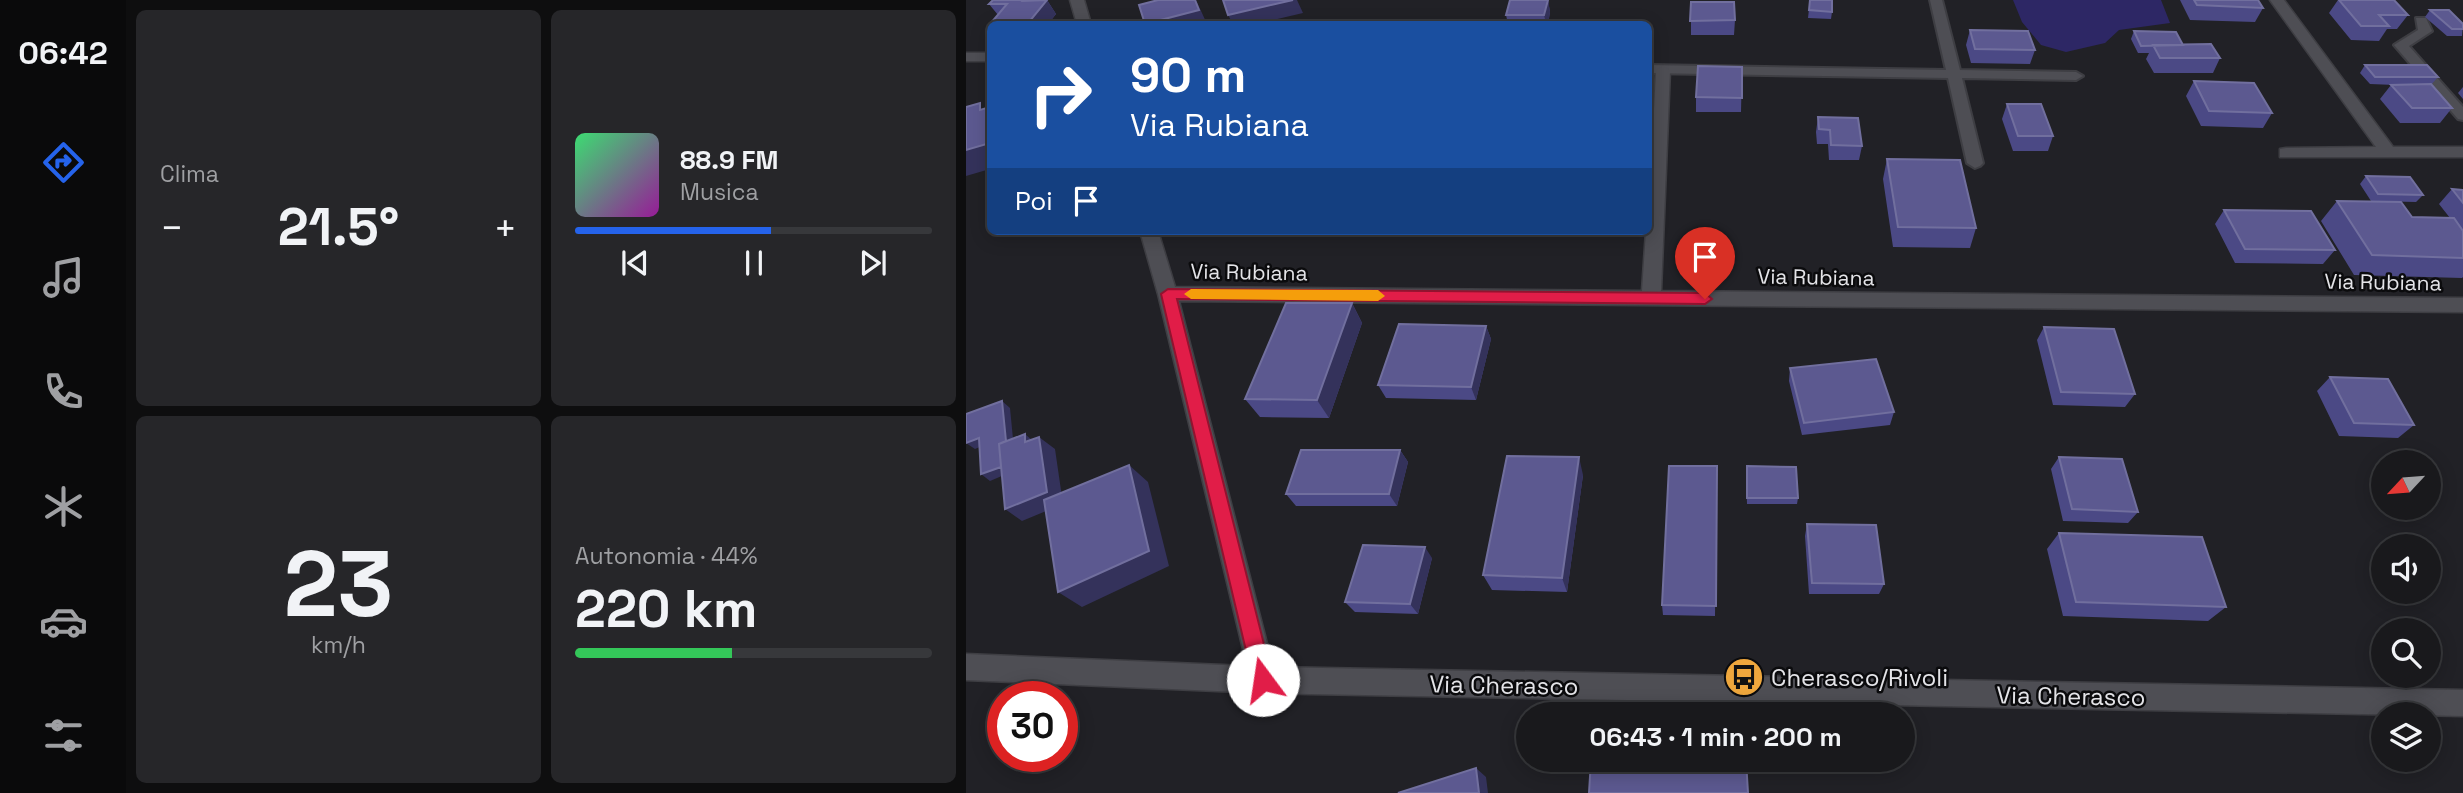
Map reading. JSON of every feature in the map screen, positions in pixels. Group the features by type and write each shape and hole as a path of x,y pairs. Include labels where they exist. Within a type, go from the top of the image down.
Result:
{"street":[{"path":"1077,0 1083,21"},
{"path":"2277,0 2388,152"},
{"path":"966,57 987,57"},
{"path":"1651,298 1656,70"},
{"path":"2286,153 2463,152"},
{"path":"1150,235 1168,294 1263,680"},
{"name":"Via Rubiana","path":"1168,294 2463,305"},
{"name":"Via Cherasco","path":"966,667 1263,680 2463,703"}],"lane":[{"path":"1936,0 1956,74 1975,163"},
{"path":"2421,21 2425,31 2401,45 2463,116"},
{"path":"1656,70 2076,76"}],"shaded area":[{"path":"2013,0 2161,0 2170,23 2119,30 2105,43 2066,52 2041,45 2022,22"}],"building":[{"path":"993,0 1047,0 1030,21 993,21 1007,4 989,4"},
{"path":"1158,0 1195,0 1199,10 1157,21 1144,21 1139,5"},
{"path":"1223,0 1293,0 1228,15"},
{"path":"1510,0 1548,0 1544,15 1506,15"},
{"path":"1810,0 1832,0 1832,12 1809,10"},
{"path":"2194,0 2258,0 2263,8 2197,5"},
{"path":"2339,0 2394,0 2408,15 2379,15 2389,26 2361,26"},
{"path":"1691,2 1734,2 1735,20 1690,21"},
{"path":"2430,10 2449,10 2463,24 2463,29 2452,29"},
{"path":"1970,30 2028,31 2035,50 1975,49"},
{"path":"2134,31 2176,32 2183,45 2141,46"},
{"path":"2211,44 2220,58 2160,58 2153,45"},
{"path":"2365,65 2427,65 2438,77 2375,77"},
{"path":"1698,66 1742,67 1742,98 1696,97"},
{"path":"2194,81 2254,83 2272,113 2209,111"},
{"path":"2431,84 2452,108 2412,108 2391,85"},
{"path":"980,103 980,110 987,108 987,144 966,150 966,107"},
{"path":"2007,104 2041,104 2053,136 2018,136"},
{"path":"1818,117 1858,118 1862,146 1831,145 1830,130 1819,129"},
{"path":"1887,159 1960,160 1976,228 1898,227"},
{"path":"2366,176 2410,177 2423,195 2378,194"},
{"path":"2452,189 2463,190 2463,203"},
{"path":"2337,201 2401,202 2412,217 2454,218 2463,231 2463,258 2372,255"},
{"path":"2224,210 2311,211 2335,250 2245,249"},
{"path":"1286,303 1352,303 1317,400 1245,399"},
{"path":"1399,324 1486,326 1471,387 1378,385"},
{"path":"2044,327 2114,329 2135,394 2061,392"},
{"path":"1876,359 1894,412 1804,423 1790,368"},
{"path":"2330,377 2388,379 2414,425 2354,423"},
{"path":"1002,401 1006,441 999,444 1001,467 981,474 979,438 966,443 966,414"},
{"path":"1025,434 1025,442 1039,437 1047,492 1005,509 999,444"},
{"path":"1301,450 1400,450 1389,494 1286,494"},
{"path":"1507,456 1579,457 1562,578 1483,575"},
{"path":"2059,457 2122,459 2138,512 2072,509"},
{"path":"1129,465 1149,551 1058,592 1044,500"},
{"path":"1669,466 1717,466 1716,606 1662,605"},
{"path":"1747,466 1796,467 1798,498 1747,498"},
{"path":"1807,524 1876,525 1884,584 1812,583"},
{"path":"2059,533 2202,537 2226,607 2076,602"},
{"path":"1363,545 1425,547 1410,604 1345,602"},
{"path":"1476,768 1479,793 1398,793"},
{"path":"1590,772 1747,772 1748,793 1589,793"}],"slow traffic":[{"path":"1191,294 1378,296"}],"place":[{"name":"Cherasco/Rivoli","path":"1744,677"}],"route":[{"path":"1263,680 1168,294 1705,299"}]}
